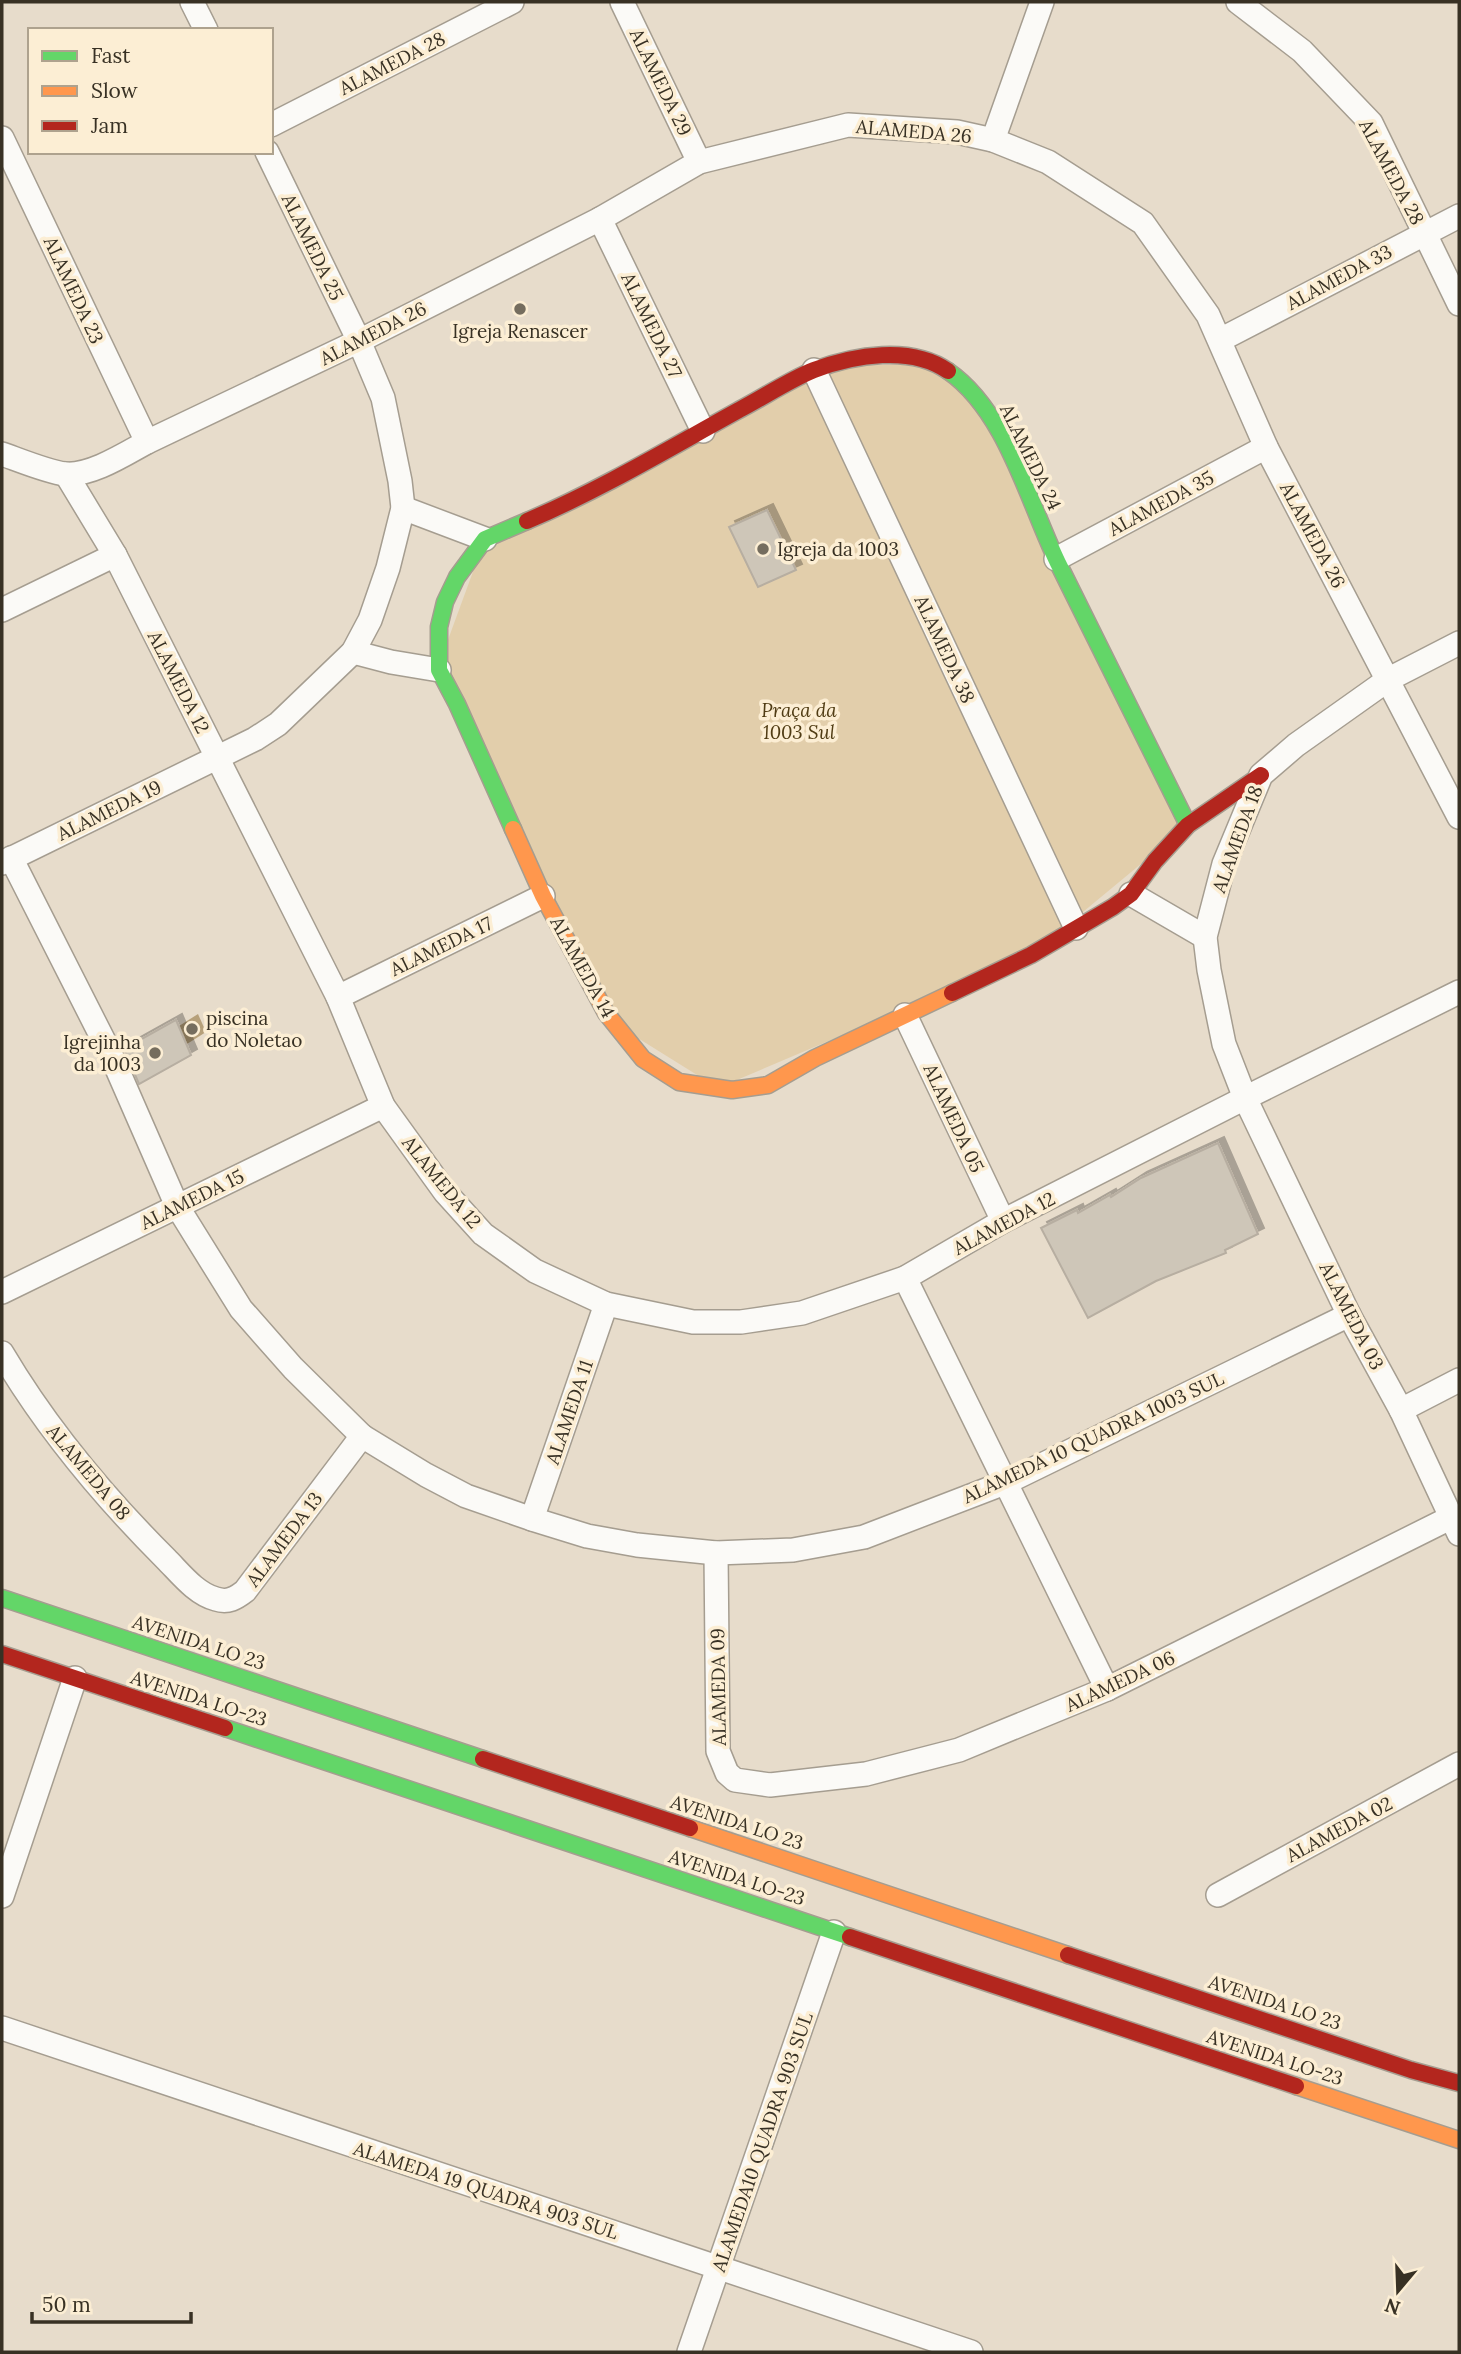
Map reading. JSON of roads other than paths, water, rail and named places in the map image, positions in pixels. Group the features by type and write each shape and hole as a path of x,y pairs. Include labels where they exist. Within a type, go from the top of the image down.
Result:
{"street":[{"path":"192,2 205,28"},
{"name":"ALAMEDA 28","path":"273,124 512,2"},
{"name":"ALAMEDA 29","path":"622,2 699,162"},
{"path":"993,140 1042,2"},
{"name":"ALAMEDA 28","path":"1238,2 1302,51 1371,123 1459,304"},
{"name":"ALAMEDA 26","path":"66,474 92,469 113,460 359,341 600,219 699,162 848,125 957,132 993,140 1048,162 1143,223 1208,315 1266,447 1459,817"},
{"name":"ALAMEDA 23","path":"2,138 147,442"},
{"name":"ALAMEDA 25","path":"268,154 359,341 383,398 403,508"},
{"name":"ALAMEDA 33","path":"1220,340 1459,216"},
{"name":"ALAMEDA 27","path":"600,219 703,431"},
{"name":"ALAMEDA 24","path":"485,539 703,431 814,370 857,358 889,355 938,364 961,380 991,418 1007,447 1056,559 1188,825"},
{"name":"ALAMEDA 38","path":"814,370 1076,928"},
{"name":"ALAMEDA 35","path":"1056,559 1266,447"},
{"path":"2,454 66,474"},
{"name":"ALAMEDA 12","path":"66,474 115,555 338,997 383,1106 445,1192 483,1234 535,1271 606,1304 693,1322 741,1322 802,1313 905,1278 1003,1222 1245,1098 1457,998"},
{"path":"403,508 485,539"},
{"name":"ALAMEDA 19","path":"7,860 255,739 278,724 353,652 370,620 388,568 403,508"},
{"name":"ALAMEDA 14","path":"485,539 457,578 445,602 439,626 439,670 457,704 543,896 606,1013 643,1059 678,1082 732,1090 768,1084 815,1058 1031,956 1131,894 1155,861 1188,825"},
{"path":"2,610 115,555"},
{"name":"ALAMEDA 18","path":"1245,1098 1224,1044 1205,937 1224,864 1261,775 1296,745 1389,679 1459,643"},
{"path":"353,652 439,670"},
{"path":"1188,825 1261,775"},
{"name":"ALAMEDA 10 QUADRA 1003 SUL","path":"7,860 111,1055 177,1206 242,1309 293,1368 362,1436 456,1491 532,1519 587,1536 637,1545 716,1553 793,1550 864,1537 1007,1482 1349,1315"},
{"path":"1131,894 1205,937"},
{"name":"ALAMEDA 17","path":"338,997 543,896"},
{"name":"ALAMEDA 05","path":"905,1015 1003,1222"},
{"name":"ALAMEDA 03","path":"1245,1098 1349,1315 1401,1410 1455,1526"},
{"name":"ALAMEDA 15","path":"2,1292 383,1106"},
{"path":"905,1278 1107,1689"},
{"name":"ALAMEDA 11","path":"532,1519 606,1304"},
{"name":"ALAMEDA 08","path":"2,1353 29,1399 87,1474 144,1537 189,1581"},
{"path":"1401,1410 1459,1380"},
{"name":"ALAMEDA 13","path":"189,1581 204,1594 224,1601 236,1599 245,1591 362,1436"},
{"name":"ALAMEDA 06","path":"770,1785 866,1774 959,1750 1107,1689 1455,1526"},
{"name":"ALAMEDA 09","path":"716,1553 718,1751 727,1773 736,1780 770,1785"},
{"name":"AVENIDA LO 23","path":"2,1598 1459,2083"},
{"name":"AVENIDA LO-23","path":"2,1654 1459,2140"},
{"path":"2,1896 75,1678"},
{"name":"ALAMEDA 02","path":"1218,1895 1459,1764"},
{"name":"ALAMEDA10 QUADRA 903 SUL","path":"689,2352 834,1932"},
{"name":"ALAMEDA 19 QUADRA 903 SUL","path":"2,2028 971,2352"},
{"path":"1312,2036 1328,2096"}],"place":[{"name":"Igreja Renascer","path":"520,309"},
{"name":"Igreja da 1003","path":"763,549"},
{"name":"piscina do Noletao","path":"192,1029"},
{"name":"Igrejinha da 1003","path":"155,1053"}],"park label":[{"name":"Praça da 1003 Sul","path":"799,721"}]}
